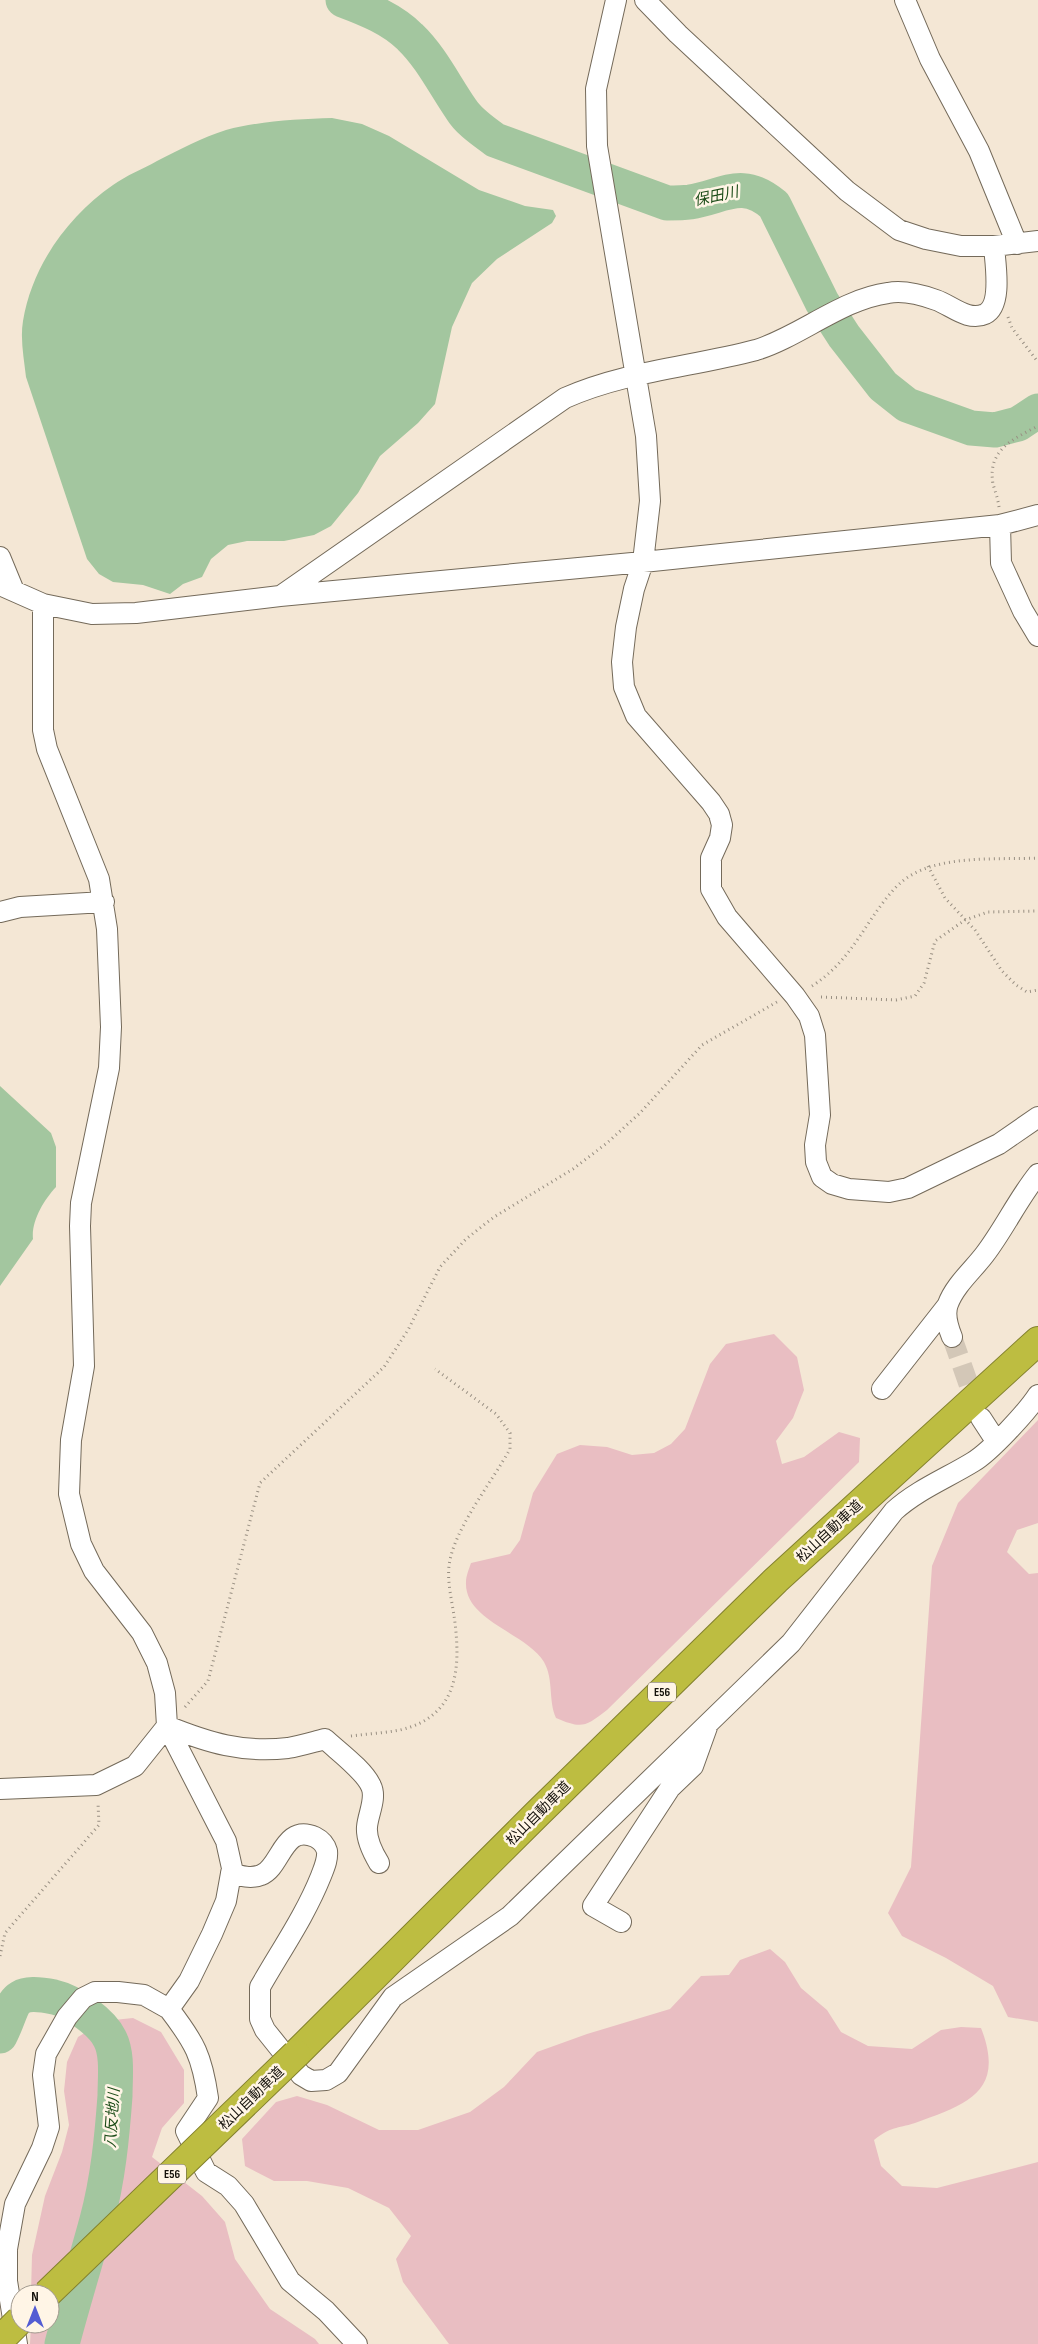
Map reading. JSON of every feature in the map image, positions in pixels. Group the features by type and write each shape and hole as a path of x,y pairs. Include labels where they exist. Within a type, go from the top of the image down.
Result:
{"highway":[{"name":"松山自動車道","path":"57,2284 296,2054 776,1580 1038,1341"},
{"path":"0,2340 10,2330"}],"street":[{"path":"616,0 596,89 596,146 646,436 650,501 643,562 634,589 626,627 622,662 624,687 636,716 712,802 719,814 722,825 720,838 712,858 710,872 711,889 717,902 727,917 795,996 809,1016 815,1035 820,1115 815,1145 816,1162 822,1177 832,1184 869,1191 889,1192 908,1188 999,1144 1038,1117"},
{"path":"646,0 678,34 847,191 874,214 899,230 926,239 960,246 994,246 1038,241"},
{"path":"905,0 930,59 979,151 1016,244"},
{"path":"280,596 565,398 585,389 635,374 757,349 869,298 888,292 912,294 937,300 962,313 977,316 986,313 995,302 994,246"},
{"path":"0,557 7,588 43,604 92,614 136,613 280,596 643,562 1000,525 1038,515"},
{"path":"1000,525 1002,563 1023,611 1038,636"},
{"path":"43,604 43,730 58,778 94,861 104,902 111,1027 109,1060 82,1202 80,1226 84,1366 71,1440 69,1494 81,1544 94,1571 142,1633 157,1663 165,1693 168,1726 226,1841 231,1873 226,1900 212,1934 188,1981 169,2009"},
{"path":"0,912 20,907 104,902"},
{"path":"882,1389 947,1306 952,1293 986,1253 1022,1195 1038,1174"},
{"path":"947,1306 948,1326 952,1337"},
{"path":"231,1873 248,1877 261,1875 268,1870 291,1839 308,1835 323,1841 327,1850 327,1860 323,1871 312,1897 260,1987 258,2004 260,2019 265,2030 301,2075 311,2081 326,2080 338,2073 348,2062 393,1997 510,1916 791,1643 894,1512 907,1499 976,1461 1028,1409 1038,1395"},
{"path":"981,1418 996,1441"},
{"path":"621,1922 594,1906 670,1788 693,1766 709,1722"},
{"path":"168,1726 206,1742 231,1748 288,1748 325,1739 365,1777 372,1787 373,1799 366,1829 368,1841 379,1863"},
{"path":"0,1789 96,1785 135,1766 168,1726"},
{"path":"17,2344 4,2254 15,2204 42,2148 49,2127 43,2075 46,2054 67,2017 83,1998 95,1992 118,1992 144,1995 169,2009 192,2039 204,2068 208,2098 186,2131 206,2172 228,2186 244,2204 290,2281 326,2311 357,2344"}],"path":[{"path":"995,302 1007,312 1012,328 1038,362"},
{"path":"1000,525 999,505 993,482 992,464 1003,447 1038,426"},
{"path":"168,1726 208,1682 260,1483 384,1367 408,1330 440,1267 466,1240 494,1217 573,1168 607,1143 640,1113 702,1045 774,1004 795,996 827,976 851,950 873,917 903,881 928,866 966,861 1038,858"},
{"path":"928,866 945,898 975,930 1002,971 1016,986 1027,992 1038,990"},
{"path":"795,996 896,1000 915,996 924,983 935,941 966,920 988,912 1038,910"},
{"path":"325,1739 401,1730 434,1715 450,1695 455,1672 457,1639 449,1567 452,1552 468,1519 510,1449 510,1433 496,1414 435,1369"},
{"path":"0,1956 5,1933 99,1825 96,1785"}],"shaded area":[{"path":"332,118 362,124 389,136 479,190 525,206 553,210 556,216 552,223 497,259 472,283 452,327 435,404 418,423 380,456 358,493 331,526 314,535 284,541 247,541 228,545 211,559 202,577 183,584 170,594 143,585 113,582 99,574 87,559 26,377 22,328 35,281 54,244 67,227 97,197 124,178 191,144 226,130 292,120"},
{"path":"0,1086 51,1133 56,1147 56,1187 39,1211 34,1225 33,1239 0,1286"},
{"path":"774,1334 797,1357 804,1390 793,1418 776,1441 782,1464 804,1457 839,1432 860,1438 859,1462 607,1710 588,1723 578,1725 556,1718 552,1704 549,1676 544,1662 536,1652 485,1617 475,1607 468,1595 466,1580 471,1563 510,1554 520,1540 533,1493 557,1454 580,1445 607,1447 632,1455 654,1453 671,1444 685,1429 710,1364 726,1344"},
{"path":"1038,1420 1038,1523 1017,1530 1007,1552 1029,1574 1038,1573 1038,2022 1008,2017 993,1986 946,1958 902,1936 888,1913 911,1867 932,1566 958,1503"},
{"path":"770,1949 785,1962 801,1988 827,2010 841,2032 868,2046 912,2049 941,2030 961,2027 981,2028 989,2067 985,2081 977,2092 951,2109 915,2123 890,2130 874,2140 881,2166 902,2186 937,2188 1038,2162 1038,2344 449,2344 403,2282 396,2259 411,2236 389,2208 348,2188 307,2181 274,2181 245,2166 242,2139 276,2102 297,2096 327,2105 379,2130 418,2130 470,2112 504,2087 537,2052 587,2034 670,2009 701,1976 729,1975 740,1960"},
{"path":"133,2018 161,2032 184,2070 184,2103 162,2128 152,2157 202,2196 225,2222 235,2259 270,2309 315,2339 319,2344 30,2344 30,2334 60,2334 60,2284 31,2284 32,2255 45,2196 62,2152 69,2125 64,2091 67,2062 78,2037 104,2021"}],"waterway":[{"name":"保田川","path":"343,0 387,20 410,37 431,63 464,114 495,140 667,203 690,202 733,191 752,192 763,197 774,205 822,302 844,336 883,386 907,405 971,428 995,430 1018,424 1038,411"},
{"name":"八反地川","path":"0,2036 16,2002 21,1997 39,1995 61,1999 86,2013 106,2032 113,2045 116,2067 115,2096 107,2174 97,2220 62,2344"}],"tunnel":[{"path":"952,1337 978,1411"}]}
